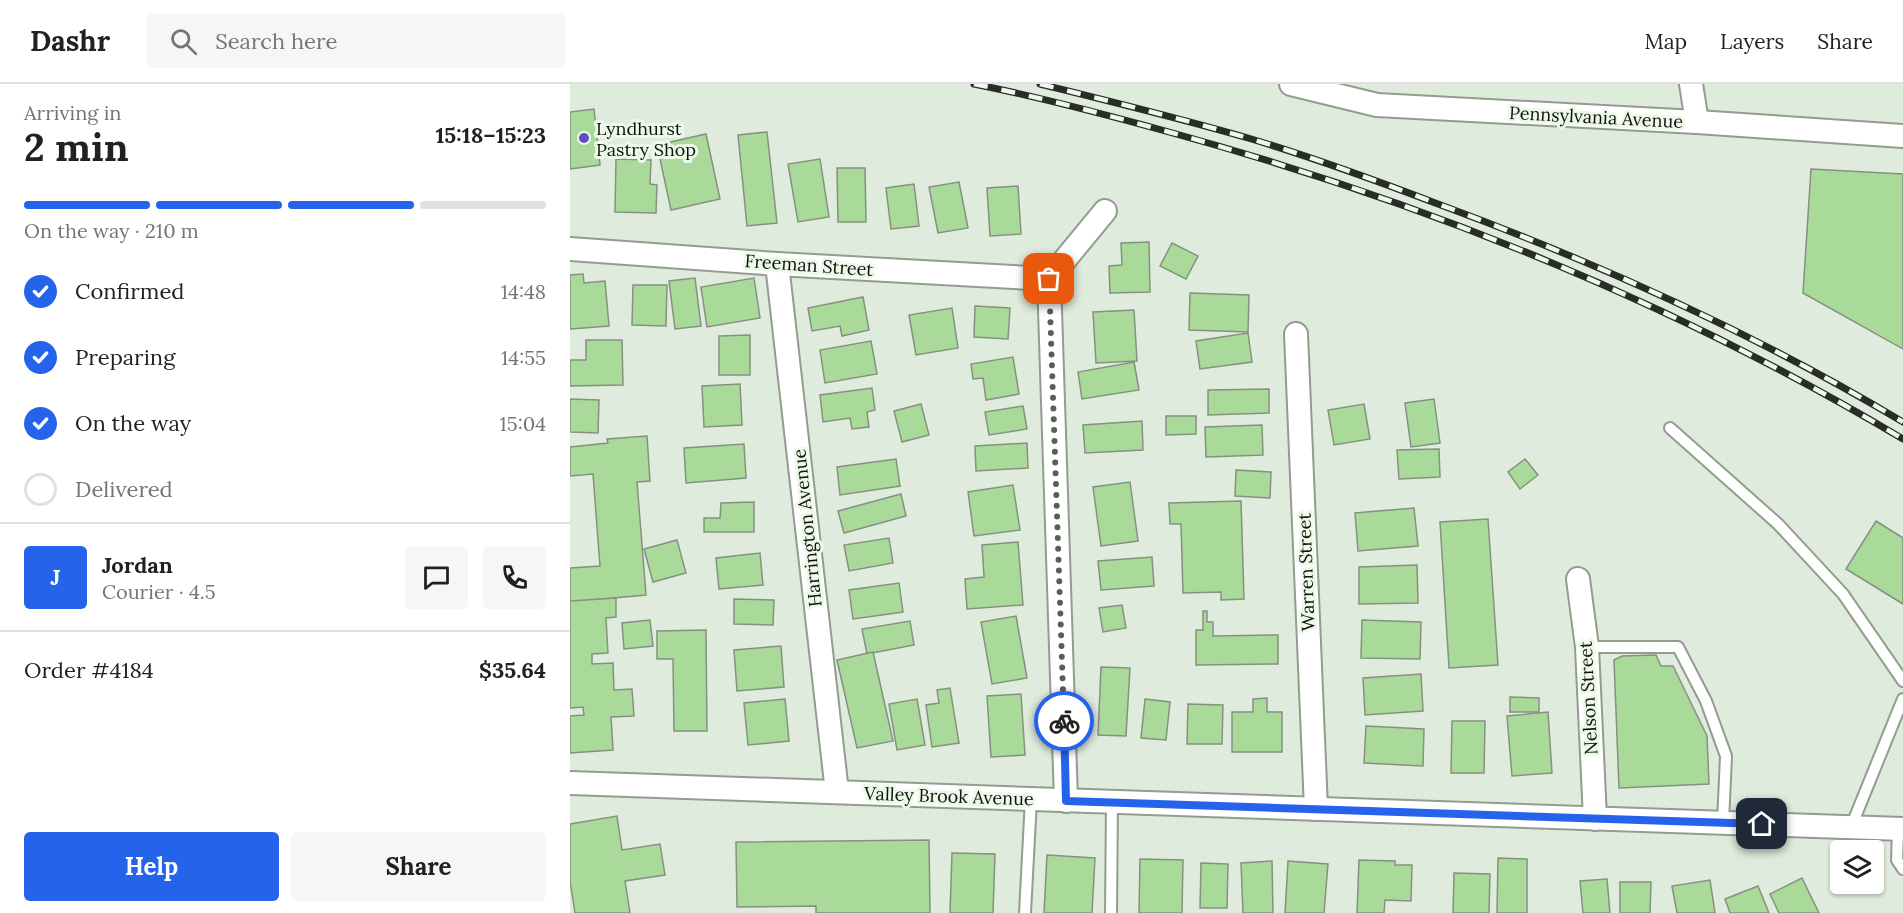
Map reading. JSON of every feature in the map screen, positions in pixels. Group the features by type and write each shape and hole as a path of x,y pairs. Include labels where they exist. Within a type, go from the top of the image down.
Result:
{"street":[{"name":"Pennsylvania Avenue","path":"1291,84 1377,105 1697,122 1903,136"},
{"path":"1691,84 1697,122"},
{"path":"1066,801 1049,279 1105,211"},
{"name":"Freeman Street","path":"570,249 777,264 1049,279"},
{"name":"Harrington Avenue","path":"777,264 837,792"},
{"name":"Warren Street","path":"1296,334 1316,809"},
{"name":"Nelson Street","path":"1578,579 1587,647 1595,819"},
{"name":"Valley Brook Avenue","path":"570,783 1901,829"}],"lane":[{"path":"1670,428 1778,524 1844,594 1903,681"},
{"path":"1587,647 1678,647 1706,701 1726,756 1723,823"},
{"path":"1851,827 1903,699"},
{"path":"1025,913 1031,799"},
{"path":"1110,913 1112,802"},
{"path":"1901,829 1897,860 1903,869"}],"building":[{"name":"Lyndhurst Pastry Shop","path":"594,109 600,165 570,169 570,112"},
{"path":"767,132 777,223 747,226 738,135"},
{"path":"706,134 720,199 671,210 657,145"},
{"path":"616,159 651,160 650,184 657,185 656,213 615,212"},
{"path":"820,159 829,217 798,222 788,164"},
{"path":"837,168 865,168 866,222 838,222"},
{"path":"1811,169 1903,174 1903,349 1803,293"},
{"path":"959,182 968,228 938,233 929,187"},
{"path":"914,184 919,226 891,229 886,188"},
{"path":"1018,186 1021,234 990,236 987,188"},
{"path":"1149,242 1150,292 1110,293 1109,266 1122,265 1121,243"},
{"path":"1172,243 1198,256 1186,279 1160,266"},
{"path":"583,274 584,283 605,281 609,326 570,329 570,275"},
{"path":"695,278 701,326 675,329 669,281"},
{"path":"754,278 760,318 707,327 701,287"},
{"path":"633,285 667,285 666,326 632,325"},
{"path":"1190,293 1249,295 1248,332 1189,330"},
{"path":"863,297 869,330 842,336 840,326 812,331 808,308"},
{"path":"975,306 1010,308 1008,339 974,337"},
{"path":"952,308 958,348 916,355 909,315"},
{"path":"1134,310 1137,361 1096,363 1093,312"},
{"path":"1248,333 1252,362 1200,369 1196,341"},
{"path":"750,335 750,375 719,375 719,336"},
{"path":"586,340 622,340 623,385 570,386 570,360 586,360"},
{"path":"871,341 877,374 825,383 820,350"},
{"path":"1013,357 1019,394 986,400 983,378 973,379 971,364"},
{"path":"1134,362 1139,390 1082,399 1078,372"},
{"path":"740,384 742,425 704,427 702,386"},
{"path":"872,388 875,410 867,412 869,427 852,429 850,418 823,422 820,395"},
{"path":"1269,389 1269,413 1208,415 1208,390"},
{"path":"570,399 599,400 598,433 570,432"},
{"path":"1434,399 1440,443 1411,447 1405,403"},
{"path":"921,404 929,435 902,442 894,411"},
{"path":"1364,404 1370,439 1334,445 1328,410"},
{"path":"1023,406 1027,429 989,435 985,412"},
{"path":"1166,416 1196,416 1196,434 1166,435"},
{"path":"1142,421 1143,450 1085,453 1083,425"},
{"path":"1262,425 1263,455 1206,457 1205,427"},
{"path":"647,436 650,481 637,482 646,595 570,602 570,568 600,566 593,474 570,476 570,447 608,443 607,439"},
{"path":"1027,443 1028,468 976,471 975,446"},
{"path":"744,444 746,478 686,483 684,448"},
{"path":"1439,449 1440,477 1399,479 1397,450"},
{"path":"896,459 900,486 840,495 837,467"},
{"path":"1525,459 1538,475 1520,489 1508,472"},
{"path":"1236,470 1271,472 1270,498 1235,496"},
{"path":"1130,482 1138,541 1101,546 1093,487"},
{"path":"1013,485 1020,530 974,536 968,492"},
{"path":"901,494 906,516 844,533 838,511"},
{"path":"1241,501 1244,599 1221,600 1221,592 1183,593 1181,524 1170,524 1169,503"},
{"path":"754,502 754,532 704,532 704,518 720,518 721,503"},
{"path":"1414,508 1418,546 1358,551 1355,513"},
{"path":"1488,519 1498,665 1449,668 1440,522"},
{"path":"1876,521 1903,538 1903,604 1846,569"},
{"path":"889,538 893,563 849,571 844,545"},
{"path":"677,540 686,573 653,582 644,549"},
{"path":"1018,542 1023,605 967,609 965,579 984,577 982,545"},
{"path":"760,553 763,585 719,589 716,558"},
{"path":"1152,557 1154,586 1101,590 1098,561"},
{"path":"1417,565 1418,603 1359,604 1359,567"},
{"path":"899,583 903,612 853,619 849,590"},
{"path":"616,598 616,617 606,618 608,653 592,654 592,664 613,663 614,690 632,689 634,716 611,717 613,750 570,753 570,716 584,715 583,707 570,708 570,601"},
{"path":"734,599 774,600 773,625 734,624"},
{"path":"1122,605 1126,628 1103,632 1099,608"},
{"path":"1203,611 1207,611 1207,622 1213,622 1213,636 1278,635 1278,664 1196,665 1196,630 1203,630"},
{"path":"1016,616 1027,678 992,684 981,622"},
{"path":"650,620 653,646 624,649 622,623"},
{"path":"1362,620 1421,622 1420,659 1361,658"},
{"path":"910,621 914,645 867,654 862,629"},
{"path":"706,630 707,731 674,731 673,659 657,659 657,631"},
{"path":"781,646 784,687 737,691 734,650"},
{"path":"873,652 893,741 857,748 837,660"},
{"path":"1656,655 1661,666 1673,666 1707,736 1709,784 1619,788 1614,660 1622,656"},
{"path":"1101,667 1130,668 1126,736 1098,735"},
{"path":"1421,674 1423,711 1365,715 1363,678"},
{"path":"950,688 959,743 932,747 926,705 939,703 937,690"},
{"path":"1021,694 1025,755 991,757 987,696"},
{"path":"1510,697 1539,698 1539,712 1510,712"},
{"path":"1267,698 1267,712 1282,712 1282,752 1232,752 1232,712 1253,712 1253,699"},
{"path":"785,699 789,741 748,745 744,703"},
{"path":"917,699 925,745 897,750 889,704"},
{"path":"1145,699 1170,702 1166,740 1141,738"},
{"path":"1188,704 1223,705 1222,744 1187,744"},
{"path":"1548,712 1552,773 1512,776 1507,716"},
{"path":"1452,721 1485,721 1484,773 1451,773"},
{"path":"1366,726 1424,729 1423,766 1364,763"},
{"path":"617,816 622,850 660,844 665,875 625,881 630,913 575,913 570,881 570,824"},
{"path":"929,840 930,913 816,913 816,906 737,907 736,842"},
{"path":"952,853 995,854 993,913 950,913"},
{"path":"1047,855 1095,858 1092,913 1044,913"},
{"path":"1498,858 1527,859 1527,913 1497,913"},
{"path":"1140,859 1183,860 1182,913 1139,913"},
{"path":"1359,860 1395,861 1395,865 1412,865 1411,901 1385,900 1384,913 1357,913"},
{"path":"1272,861 1273,913 1243,913 1241,863"},
{"path":"1288,861 1328,864 1324,913 1285,913"},
{"path":"1201,863 1228,864 1227,908 1200,908"},
{"path":"1454,873 1490,874 1489,913 1453,913"},
{"path":"1802,878 1819,913 1779,913 1770,894"},
{"path":"1607,879 1610,913 1583,913 1580,881"},
{"path":"1710,880 1715,913 1677,913 1672,886"},
{"path":"1620,882 1651,882 1650,913 1620,913"},
{"path":"1758,886 1769,913 1730,913 1725,899"}],"railway":[{"path":"974,84 1023,94 1169,132 1360,190 1454,224 1547,261 1728,344 1903,439"},
{"path":"1040,84 1272,145 1498,227 1675,302 1791,359 1903,422"}],"way so far":[{"path":"1049,279 1064,721"}],"place":[{"name":"Lyndhurst Pastry Shop","path":"584,138"}],"route":[{"path":"1064,721 1066,801 1762,824"}]}
